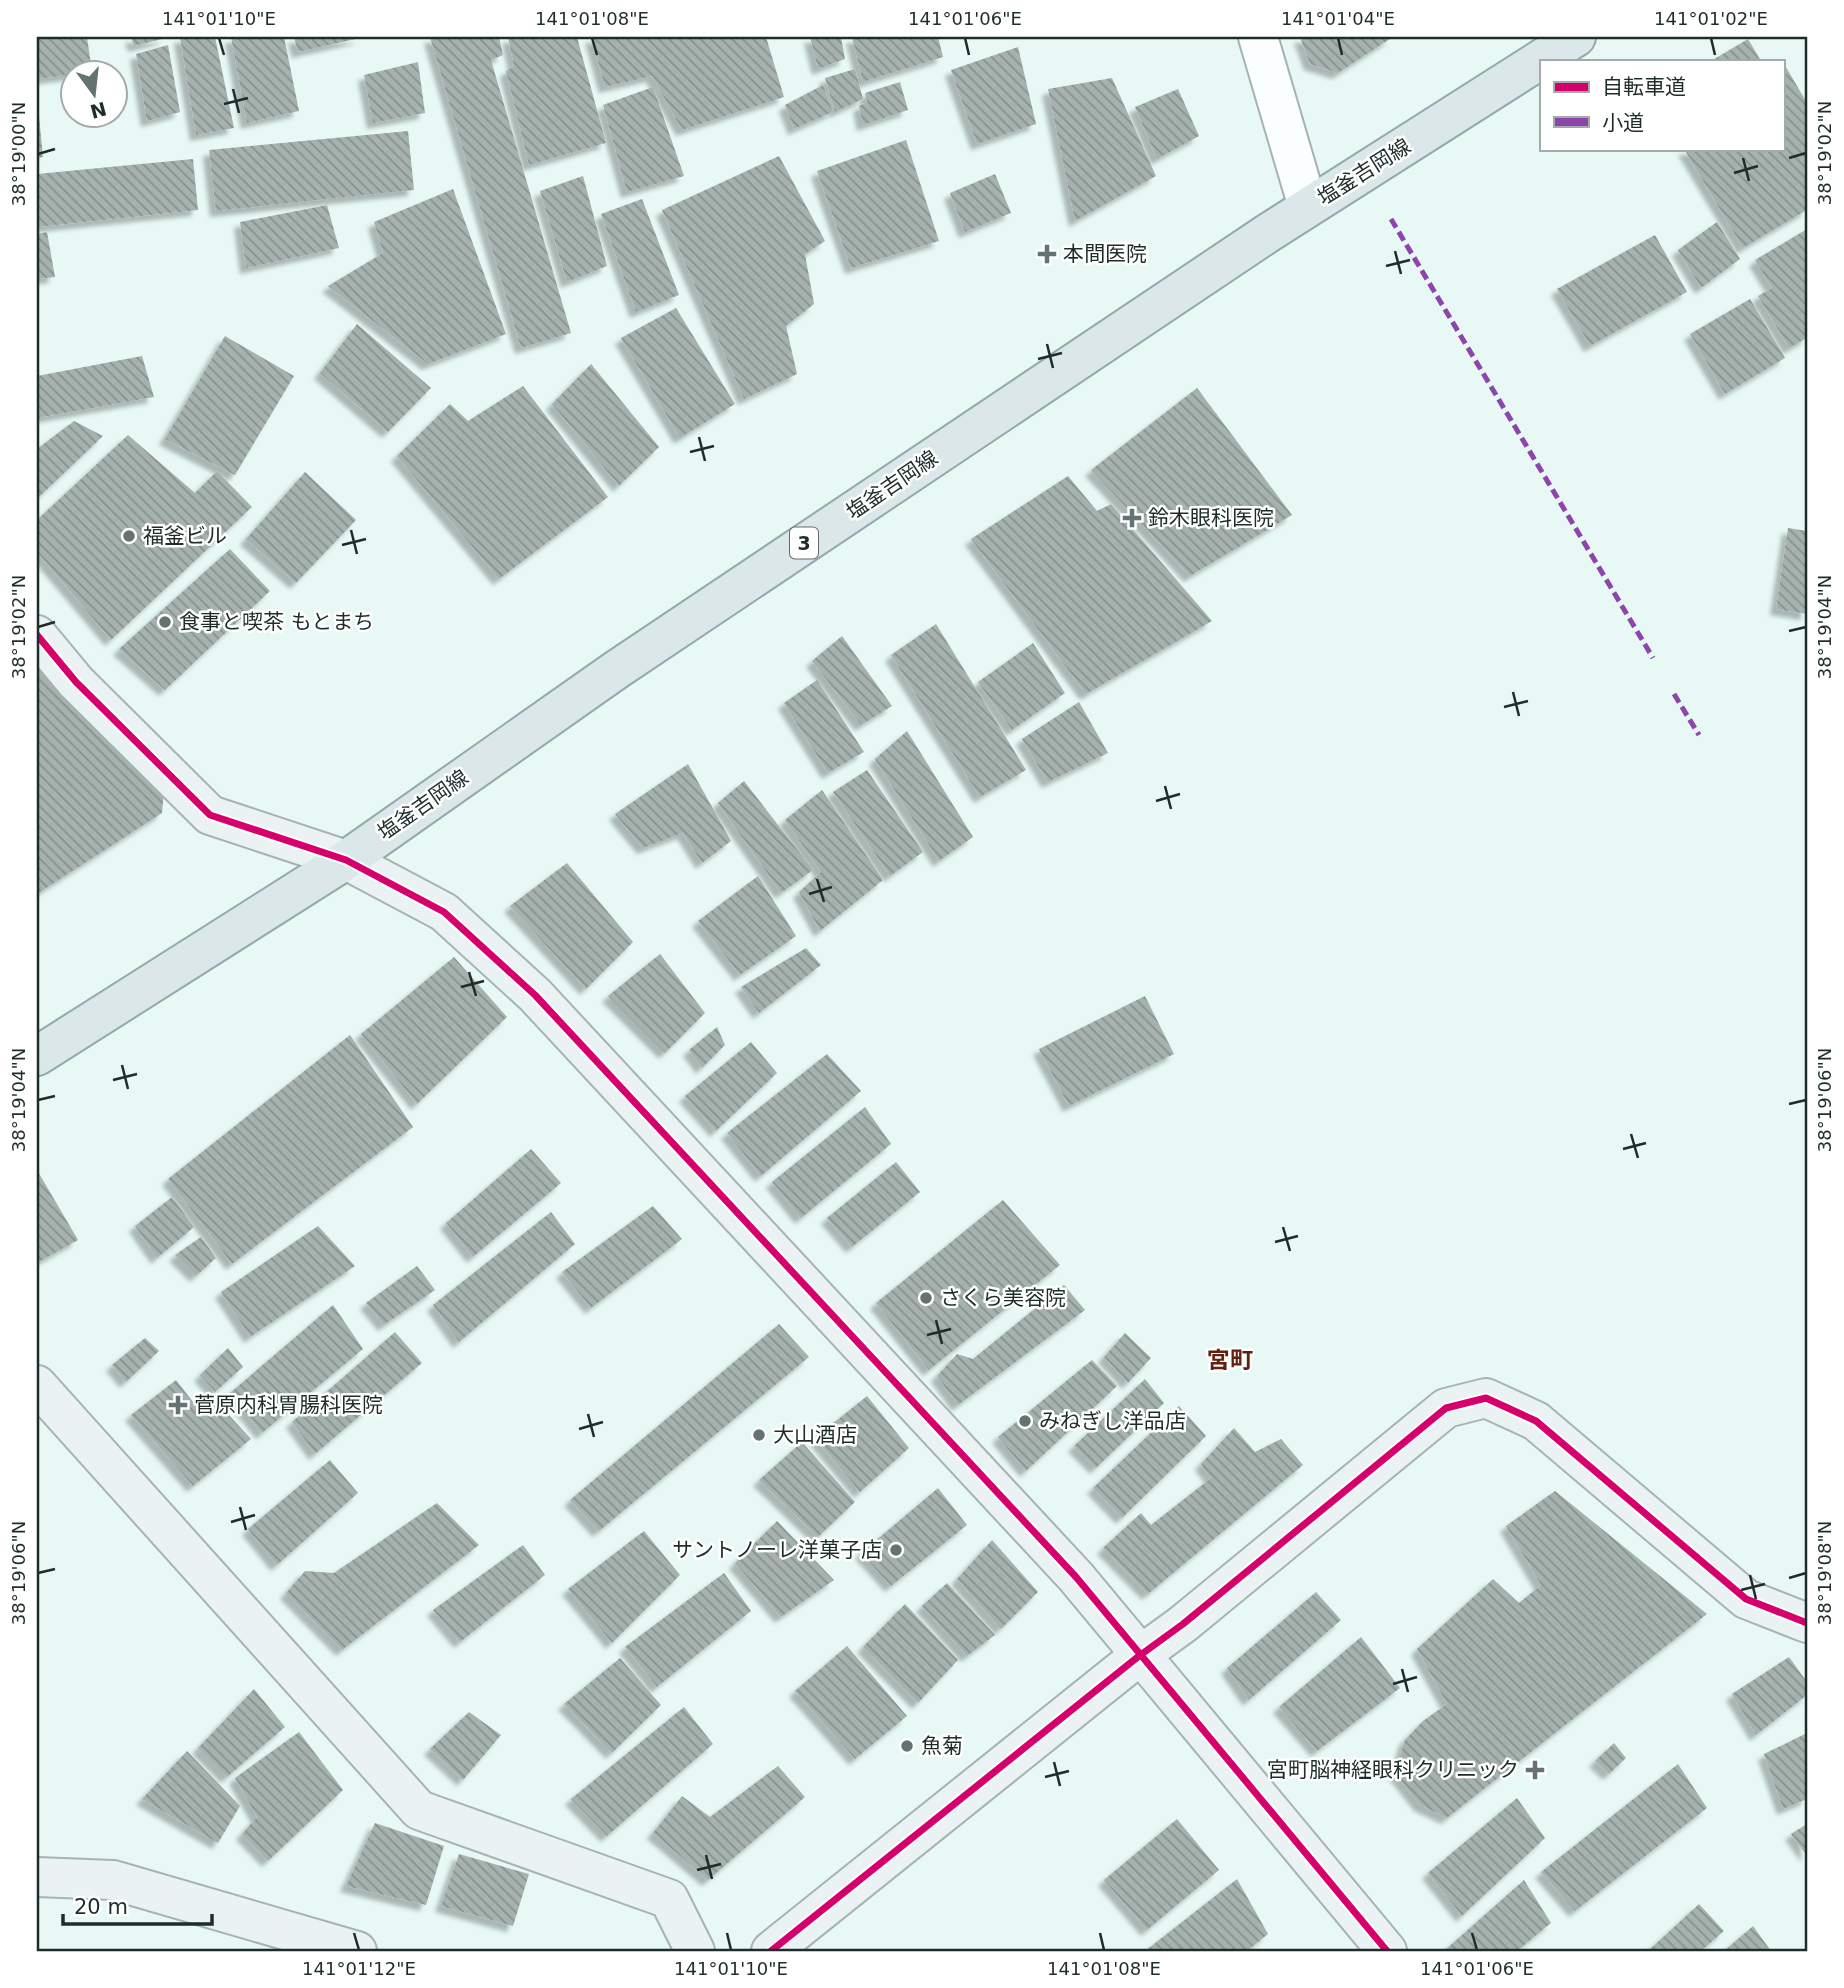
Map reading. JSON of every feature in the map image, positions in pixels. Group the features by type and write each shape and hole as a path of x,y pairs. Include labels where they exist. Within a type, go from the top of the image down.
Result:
{"main road":[{"name":"塩釜吉岡線","path":"37,1056 346,860 615,670 1308,207 1576,37"}],"street":[{"path":"1258,37 1308,207"},
{"path":"37,635 76,682 210,815 346,860 444,912 535,995 1076,1577 1387,1951"},
{"path":"37,1385 419,1810 669,1899 695,1951"},
{"path":"771,1951 1139,1656 1183,1624 1446,1408 1486,1398 1536,1421 1746,1599 1807,1623"},
{"path":"37,1877 113,1880 358,1951"}],"building":[{"path":"37,37 87,37 90,60 60,60 60,76 37,79"},
{"path":"131,37 166,37 166,38 134,46"},
{"path":"180,37 215,37 234,128 196,135"},
{"path":"231,37 284,37 299,111 247,123"},
{"path":"294,37 360,37 360,38 298,52"},
{"path":"430,37 499,37 503,55 491,60 571,333 521,348"},
{"path":"508,37 577,37 606,143 529,165 506,71 514,66"},
{"path":"591,37 766,37 784,97 682,130 652,76 605,87"},
{"path":"810,37 841,37 845,59 818,69"},
{"path":"852,37 938,37 943,57 863,82"},
{"path":"1300,37 1393,37 1338,73 1310,64"},
{"path":"1748,39 1760,60 1713,60"},
{"path":"168,45 180,112 147,121 136,54"},
{"path":"1018,47 1036,124 977,144 951,70"},
{"path":"418,62 425,113 373,123 364,75"},
{"path":"1784,64 1807,103 1807,210 1743,248 1685,150 1784,150"},
{"path":"855,69 863,99 835,112 825,78"},
{"path":"1112,78 1156,176 1075,221 1048,89"},
{"path":"900,82 908,110 863,125 859,106 867,102 865,93"},
{"path":"823,85 833,112 794,129 785,105"},
{"path":"653,87 684,176 627,192 603,105"},
{"path":"1178,89 1199,136 1157,159 1135,107"},
{"path":"37,96 43,157 37,158"},
{"path":"408,131 414,190 216,211 209,150"},
{"path":"906,140 939,241 851,268 817,171"},
{"path":"779,156 825,241 805,254 814,304 786,326 797,374 744,399 662,210"},
{"path":"193,159 198,210 37,227 37,174"},
{"path":"995,174 1011,213 965,232 950,193"},
{"path":"583,176 607,266 567,282 540,191"},
{"path":"453,189 506,334 428,364 328,286 383,253 374,222"},
{"path":"642,199 679,295 636,312 601,214"},
{"path":"327,205 339,248 246,268 240,222"},
{"path":"1717,222 1740,259 1701,288 1678,250"},
{"path":"1807,229 1807,338 1789,348 1758,296 1772,288 1755,260"},
{"path":"47,232 55,277 37,279 37,234"},
{"path":"1655,235 1687,292 1590,346 1557,289"},
{"path":"1750,299 1785,358 1725,394 1690,334"},
{"path":"676,308 735,404 680,438 621,338"},
{"path":"357,324 431,388 388,432 320,373"},
{"path":"225,336 294,376 235,475 165,439"},
{"path":"142,356 154,397 37,418 37,376"},
{"path":"591,364 659,447 619,486 552,404"},
{"path":"523,386 608,497 499,579 397,456 450,404 468,421"},
{"path":"1197,388 1292,515 1190,576 1091,470"},
{"path":"74,421 103,436 37,499 37,449"},
{"name":"福釜ビル","path":"128,435 195,493 217,471 252,507 111,640 37,552 37,520"},
{"path":"305,472 356,520 296,583 246,539"},
{"path":"1068,476 1097,511 1111,504 1212,621 1086,694 971,539"},
{"path":"1788,528 1807,531 1807,614 1776,609"},
{"path":"230,549 270,591 165,690 119,649"},
{"path":"936,624 1026,770 980,797 891,655"},
{"path":"842,636 892,706 861,725 812,661"},
{"path":"1033,643 1065,693 1012,730 978,682"},
{"path":"37,668 164,791 162,813 37,894"},
{"path":"817,680 864,752 828,773 784,703"},
{"path":"1079,702 1108,753 1048,782 1022,739"},
{"path":"907,731 973,837 939,861 875,759"},
{"path":"688,764 731,841 702,863 683,833 643,848 615,814"},
{"path":"867,770 923,852 890,876 833,792"},
{"path":"744,781 813,870 781,893 718,803"},
{"path":"822,790 883,880 820,931 799,892 821,872 785,820"},
{"path":"567,863 633,942 586,989 510,906"},
{"path":"758,876 796,936 740,975 698,921"},
{"path":"806,948 821,965 759,1013 741,987"},
{"path":"660,954 705,1013 665,1053 608,996"},
{"path":"454,957 507,1017 417,1104 361,1034"},
{"path":"1145,996 1174,1054 1069,1106 1039,1049"},
{"path":"717,1027 725,1045 702,1068 689,1050"},
{"path":"350,1035 413,1127 232,1264 168,1179"},
{"path":"751,1042 777,1073 716,1131 685,1096"},
{"path":"827,1054 861,1091 761,1176 727,1133"},
{"path":"865,1107 891,1144 801,1218 772,1182"},
{"path":"531,1149 561,1183 473,1257 446,1223"},
{"path":"896,1162 920,1192 852,1247 827,1218"},
{"path":"37,1170 78,1240 37,1263"},
{"path":"172,1197 194,1227 157,1258 135,1226"},
{"path":"1003,1200 1060,1265 929,1370 876,1303"},
{"path":"653,1206 682,1239 591,1308 562,1272"},
{"path":"551,1212 575,1244 459,1342 433,1305"},
{"path":"318,1226 355,1266 250,1337 221,1292"},
{"path":"201,1237 216,1258 196,1276 175,1255"},
{"path":"417,1266 435,1290 384,1325 366,1303"},
{"path":"1064,1285 1085,1310 958,1405 937,1376 957,1354 973,1359"},
{"path":"333,1305 363,1349 262,1433 230,1393"},
{"path":"779,1324 809,1357 599,1531 570,1500"},
{"path":"395,1332 422,1363 315,1454 292,1422"},
{"path":"1125,1333 1151,1358 1128,1383 1104,1357"},
{"path":"145,1338 159,1351 126,1382 112,1365"},
{"path":"228,1348 243,1367 215,1392 200,1375"},
{"path":"1092,1360 1117,1386 1026,1471 998,1437"},
{"path":"1145,1379 1164,1403 1096,1468 1074,1446"},
{"path":"176,1380 200,1411 215,1400 251,1439 193,1486 131,1415"},
{"path":"867,1396 909,1448 860,1492 815,1438"},
{"path":"1179,1406 1206,1436 1122,1518 1093,1488"},
{"path":"1234,1428 1255,1452 1281,1439 1303,1465 1148,1594 1103,1548 1141,1513 1151,1525 1211,1478 1201,1464"},
{"path":"802,1442 855,1502 818,1537 759,1480"},
{"path":"330,1460 358,1493 277,1565 248,1529"},
{"path":"938,1488 967,1525 891,1586 861,1553"},
{"path":"1555,1491 1707,1614 1447,1818 1420,1805 1395,1773 1405,1740 1423,1721 1447,1704 1417,1649 1493,1579 1519,1603 1541,1585 1506,1526"},
{"path":"437,1503 479,1545 342,1650 286,1593 305,1571 334,1573"},
{"path":"777,1521 834,1580 781,1617 735,1563"},
{"path":"644,1531 680,1575 612,1643 568,1589"},
{"path":"992,1540 1038,1592 1001,1629 957,1579"},
{"path":"523,1545 545,1575 460,1642 433,1610"},
{"path":"724,1573 751,1611 657,1687 625,1647"},
{"path":"947,1583 995,1635 967,1656 922,1606"},
{"path":"1316,1592 1341,1620 1249,1700 1227,1668"},
{"path":"905,1604 958,1660 918,1703 863,1647"},
{"path":"1361,1637 1400,1688 1317,1751 1279,1707"},
{"path":"847,1646 907,1716 855,1759 795,1691"},
{"path":"1789,1657 1807,1682 1807,1695 1756,1735 1732,1694"},
{"path":"620,1658 661,1705 612,1753 564,1704"},
{"path":"254,1689 285,1727 227,1777 198,1748"},
{"path":"684,1707 713,1744 607,1836 571,1799"},
{"path":"469,1712 501,1735 463,1780 430,1749"},
{"path":"299,1732 343,1790 268,1861 242,1834 257,1817 235,1778"},
{"path":"1807,1733 1807,1799 1783,1809 1764,1754"},
{"path":"1614,1743 1626,1758 1609,1774 1595,1761"},
{"path":"187,1751 240,1806 218,1843 142,1799"},
{"path":"1678,1764 1707,1808 1575,1911 1541,1872"},
{"path":"778,1766 805,1797 708,1880 653,1833 682,1796 710,1817"},
{"path":"1517,1798 1545,1838 1462,1916 1428,1873"},
{"path":"1177,1819 1219,1870 1147,1930 1104,1880"},
{"path":"375,1823 444,1846 426,1905 346,1886"},
{"path":"1807,1824 1807,1856 1791,1834"},
{"path":"459,1854 529,1874 513,1926 441,1906"},
{"path":"1237,1879 1268,1934 1247,1951 1145,1951"},
{"path":"1524,1880 1551,1923 1517,1951 1444,1951"},
{"path":"1699,1904 1724,1931 1701,1951 1648,1951"},
{"path":"1753,1926 1771,1951 1724,1951"}],"marked path":[{"path":"1391,219 1653,658"},
{"path":"1674,694 1699,735"}],"cycle path":[{"path":"37,635 76,682 210,815 346,860 444,912 535,995 1076,1577 1387,1951"},
{"path":"771,1951 1139,1656 1183,1624 1446,1408 1486,1398 1536,1421 1746,1599 1807,1623"}],"place":[{"name":"本間医院","path":"1047,254"},
{"name":"鈴木眼科医院","path":"1132,518"},
{"name":"福釜ビル","path":"129,536"},
{"name":"食事と喫茶 もとまち","path":"165,622"},
{"name":"さくら美容院","path":"926,1298"},
{"name":"菅原内科胃腸科医院","path":"178,1405"},
{"name":"みねぎし洋品店","path":"1025,1421"},
{"name":"大山酒店","path":"759,1435"},
{"name":"サントノーレ洋菓子店","path":"896,1550"},
{"name":"魚菊","path":"907,1746"},
{"name":"宮町脳神経眼科クリニック","path":"1535,1770"}],"district":[{"name":"宮町","path":"1230,1360"}]}
